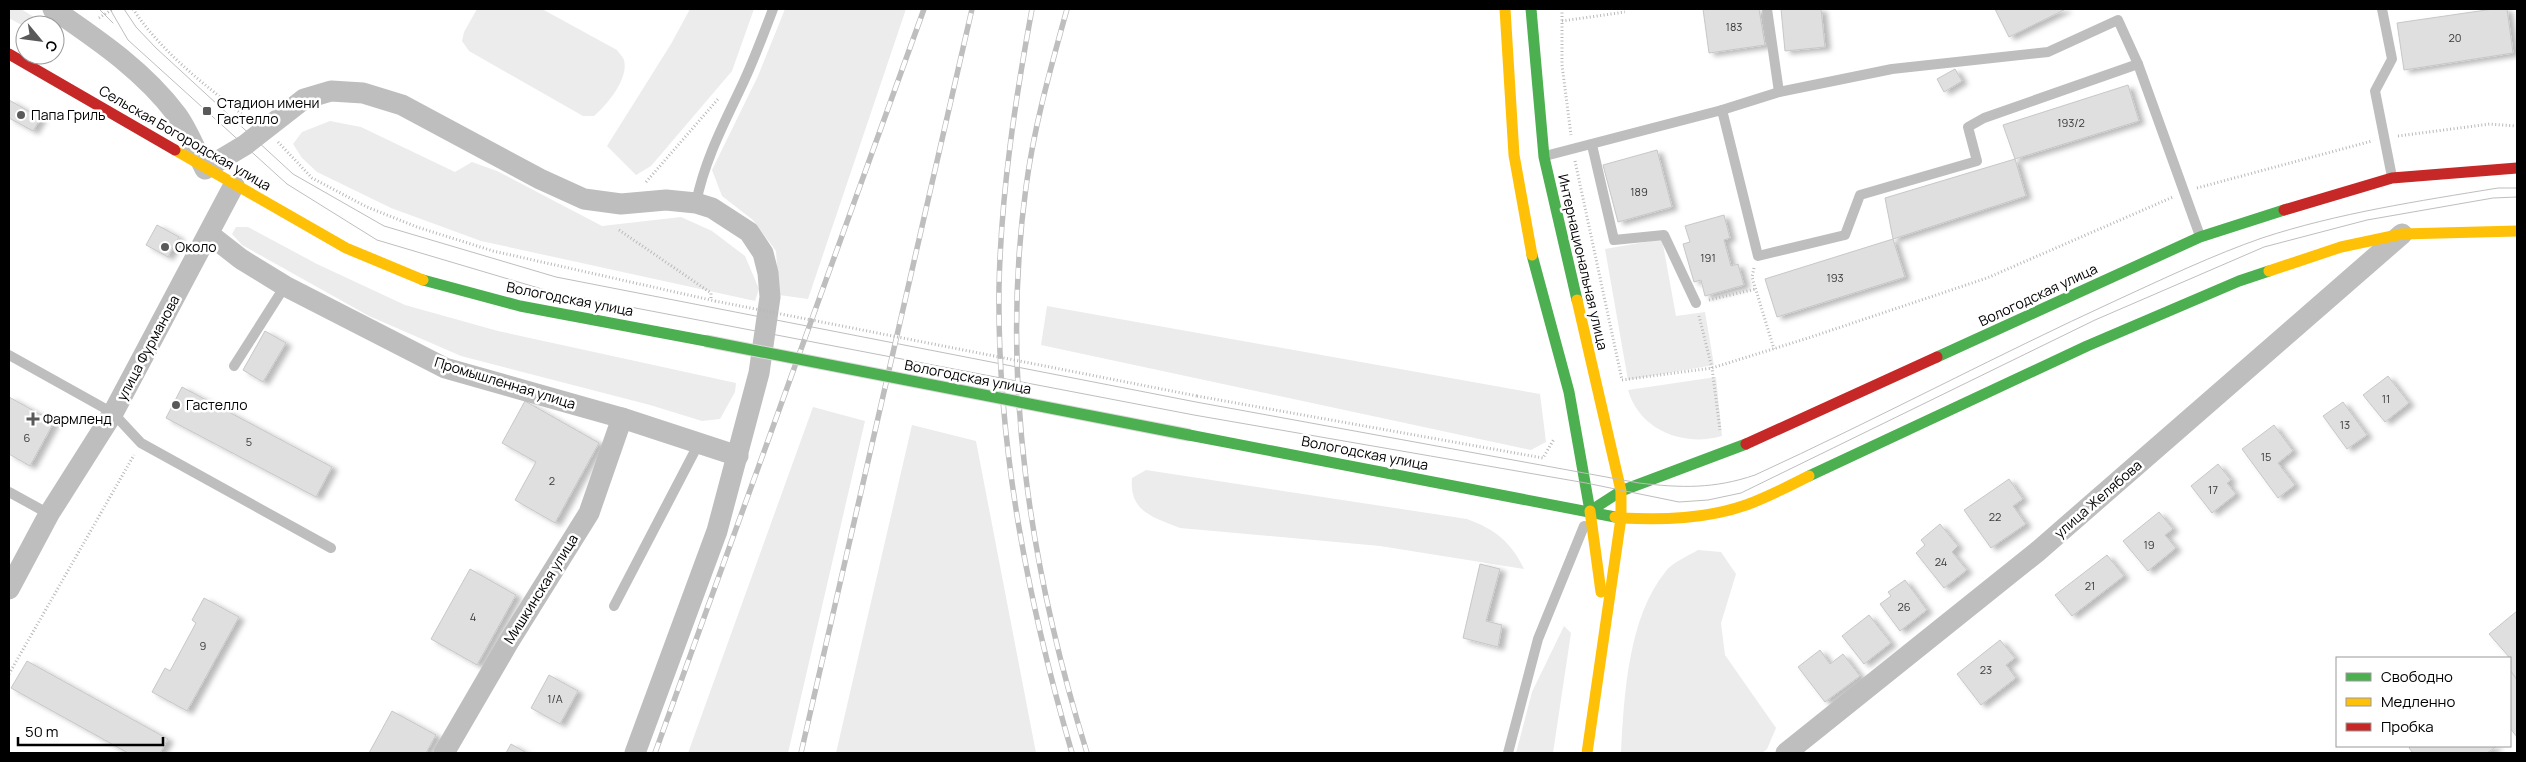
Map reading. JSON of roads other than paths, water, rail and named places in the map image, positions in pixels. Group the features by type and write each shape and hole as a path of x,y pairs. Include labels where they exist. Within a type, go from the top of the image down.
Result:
{"main road":[{"path":"1505,9 1507,106 1516,174 1528,242 1569,395 1586,474 1605,623 1587,753"},
{"name":"Интернациональная улица","path":"1532,9 1544,157 1621,491 1621,518 1605,623"},
{"name":"Сельская Богородская улица","path":"9,54 205,169 346,248"},
{"name":"Вологодская улица","path":"1590,512 1621,491 1751,442 2200,237 2336,193 2392,178 2517,168"},
{"name":"Вологодская улица","path":"346,248 420,279 464,293 1189,436 1621,518 1662,520 1698,516 1746,506 1886,442 2087,346 2239,281 2341,247 2402,234 2517,231"}],"street":[{"path":"52,9 113,50 152,85 178,116 205,169 245,145 304,99 331,91 362,93 402,105 540,178 584,199 621,204 666,200 696,203 712,208 749,232 763,253 768,273 770,297 760,373 717,531 636,753"},
{"name":"улица Фурманова","path":"9,589 50,514 113,413 234,185"},
{"name":"Промышленная улица","path":"209,234 241,259 286,286 445,368 622,418 738,456"},
{"name":"улица Желябова","path":"1786,753 2036,552 2402,234"},
{"name":"Мишкинская улица","path":"444,753 508,643 589,513 622,418"}],"lane":[{"path":"696,203 702,171 745,79 773,9"},
{"path":"1768,9 1779,92"},
{"path":"2382,9 2392,59 2375,91 2392,178"},
{"path":"1544,157 1722,110 1779,92 1892,69 2048,52 2118,20 2138,64 2200,237"},
{"path":"1722,110 1758,256 1846,235 1860,195 1977,161 1968,127 1984,118 2138,64"},
{"path":"1592,145 1614,240 1664,235 1696,303"},
{"path":"234,366 286,286"},
{"path":"9,355 113,413 141,443 331,548"},
{"path":"614,606 699,443"},
{"path":"9,492 50,514"},
{"path":"1508,753 1538,639 1590,512"}],"tram line":[{"path":"99,9 113,23"},
{"path":"110,9 128,40 287,184 377,240 552,292 1194,415 1586,483 1679,502 1708,500 1741,493 2095,320 2264,247 2367,220 2493,198 2517,197"},
{"path":"124,9 136,27 156,48 293,174 384,226 556,277 1196,402 1639,483 1669,486 1711,485 1740,480 1755,475 2071,321 2189,267 2262,238 2320,221 2379,208 2498,188 2517,188"}],"railway":[{"path":"655,753 924,9"},
{"path":"801,753 972,9"},
{"path":"1032,9 1015,113 1006,182 1000,252 1000,346 1003,406 1018,523 1029,581 1056,696 1072,753"},
{"path":"1067,9 1029,164 1019,259 1017,331 1019,402 1025,473 1036,544 1067,684 1087,753"}],"place":[{"name":"Стадион имени Гастелло","path":"207,111"},
{"name":"Папа Гриль","path":"21,115"},
{"name":"Около","path":"165,247"},
{"name":"Гастелло","path":"176,405"},
{"name":"Фармленд","path":"33,419"}]}
